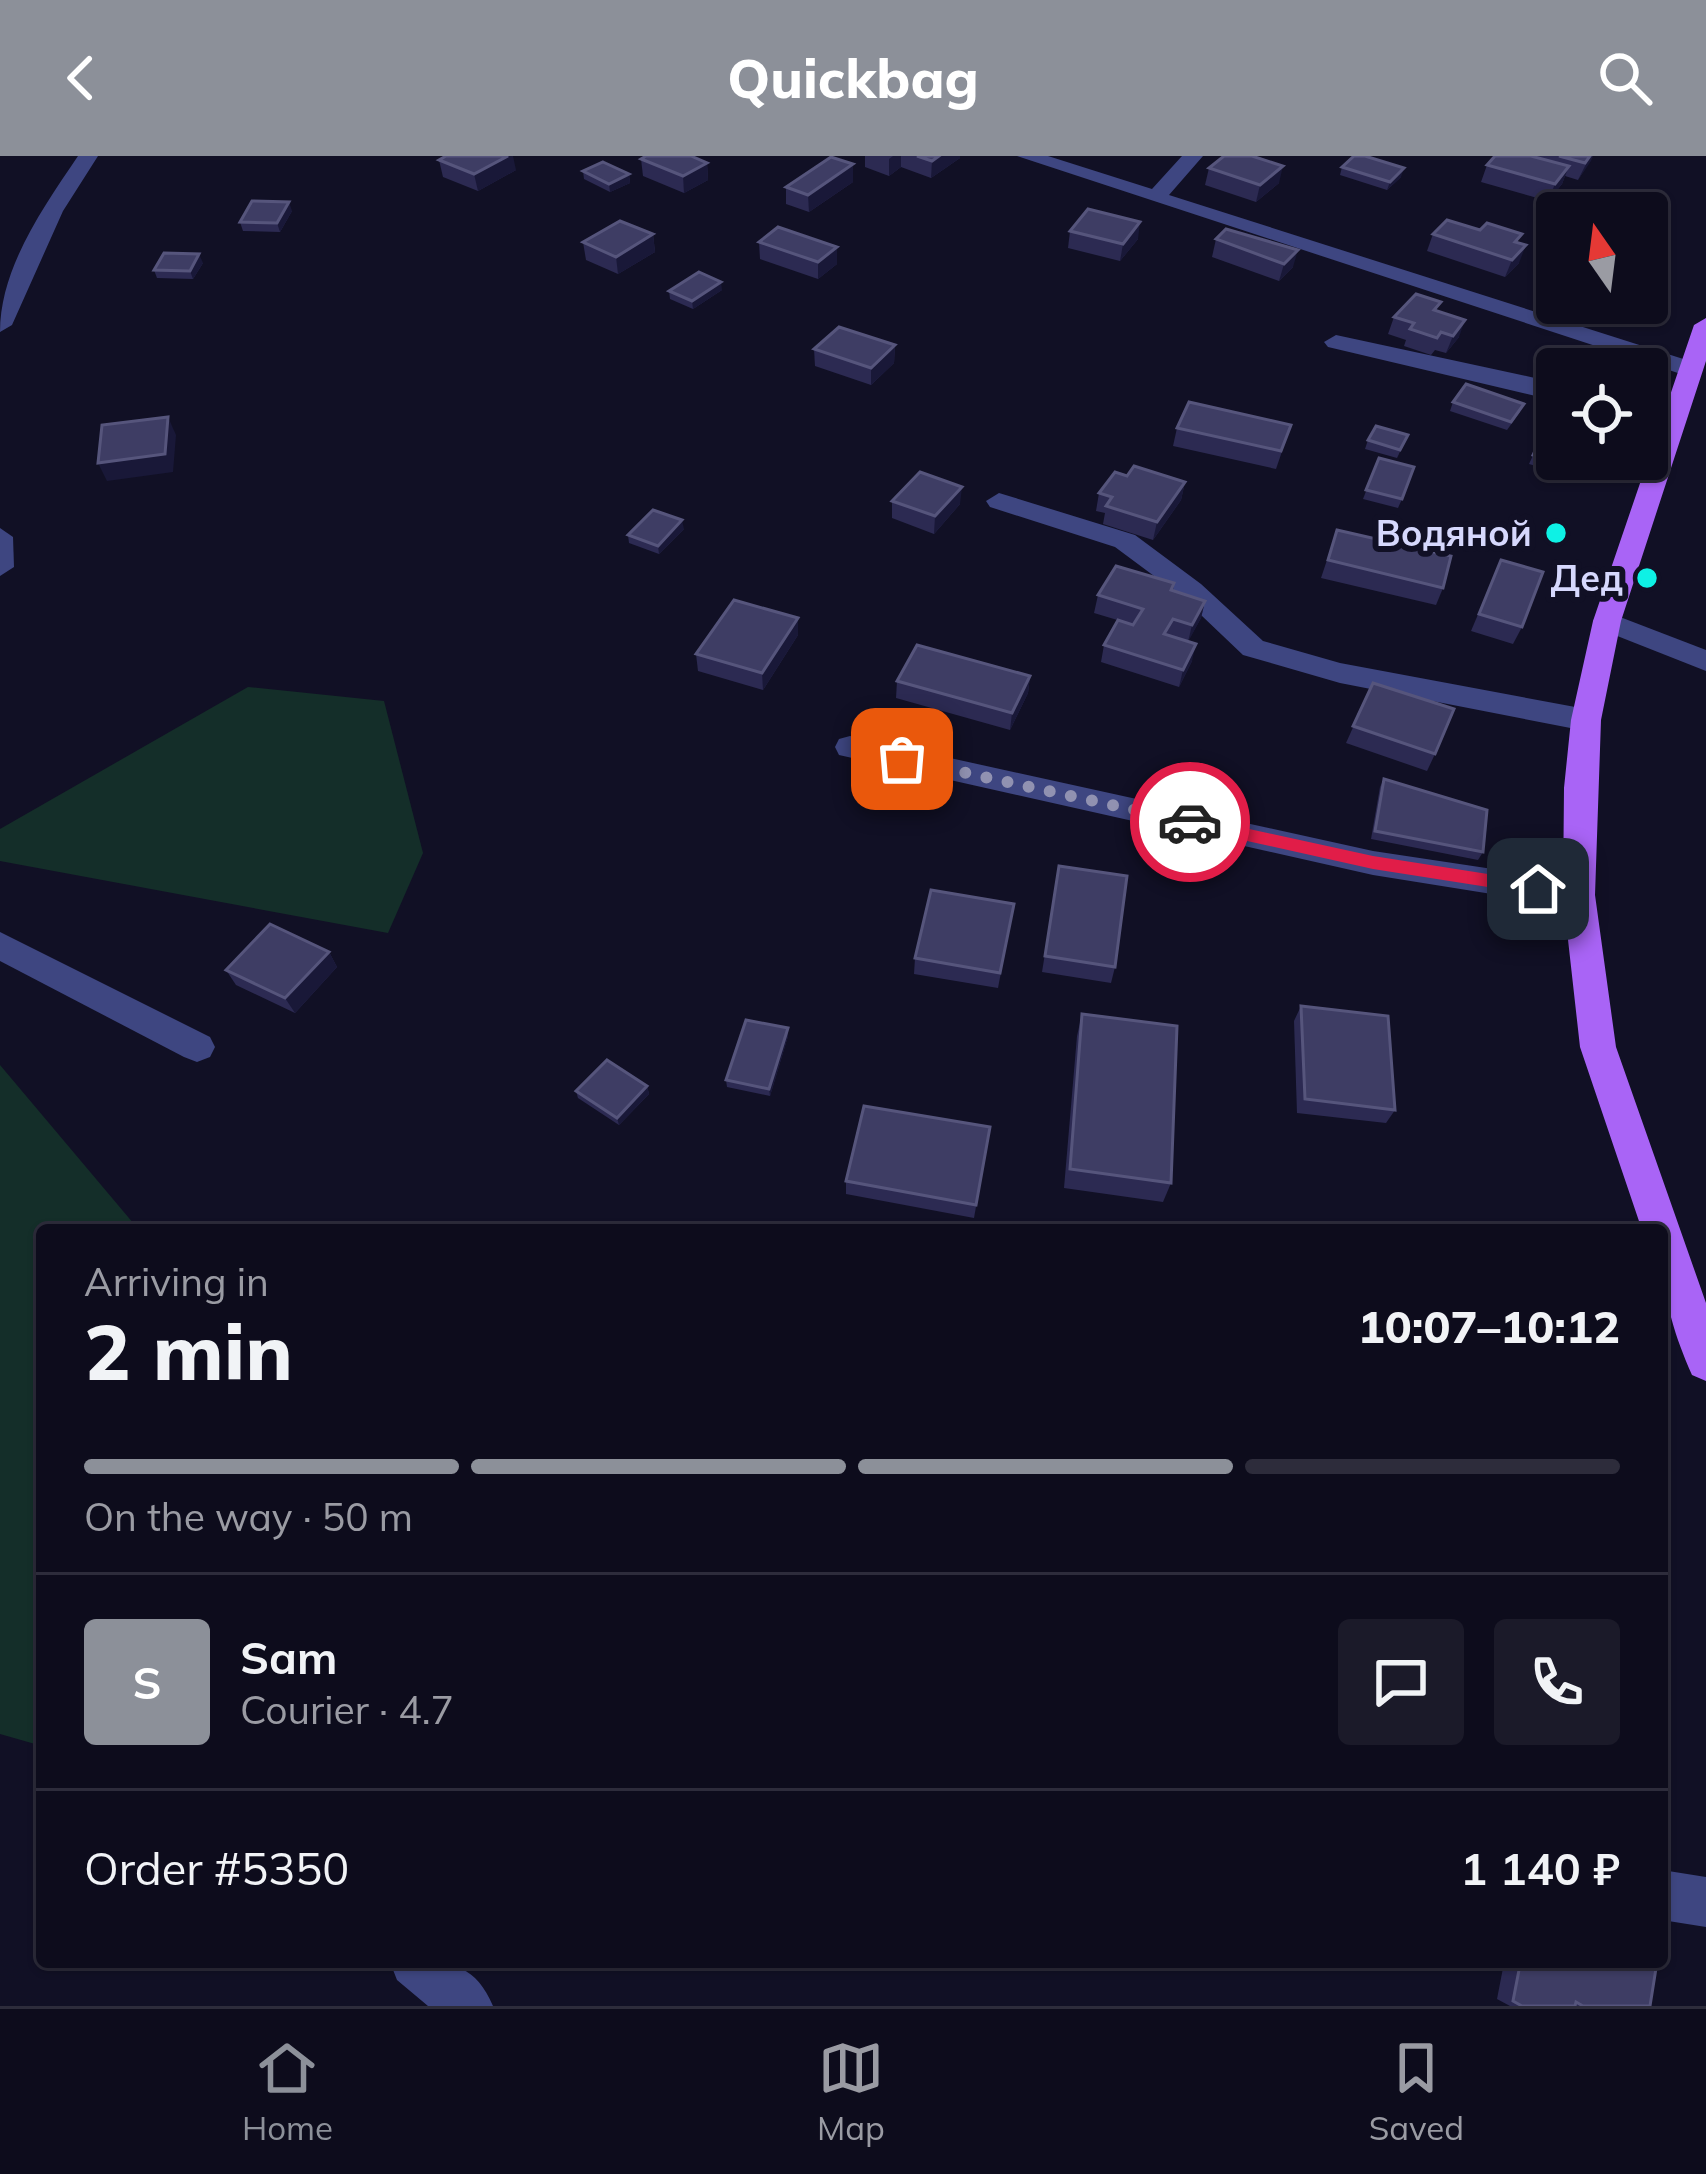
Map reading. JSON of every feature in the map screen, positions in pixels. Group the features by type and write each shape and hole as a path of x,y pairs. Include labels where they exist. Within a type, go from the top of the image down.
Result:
{"main road":[{"path":"1668,410 1706,325"},
{"path":"1644,480 1586,720 1579,895 1598,1047 1660,1224"},
{"path":"1668,1249 1706,1361"}],"street":[{"path":"0,325 52,211 88,156"},
{"path":"1027,156 1690,369"},
{"path":"1155,198 1192,156"},
{"path":"1336,341 1536,387"},
{"path":"999,501 1125,541 1191,590 1253,648 1340,674 1586,720"},
{"path":"0,537 0,567"},
{"path":"1607,621 1706,662"},
{"path":"850,747 1373,862 1579,895"},
{"path":"0,945 197,1047"},
{"path":"1668,1895 1706,1901"},
{"path":"422,1968 467,2006"}],"green space":[{"path":"248,687 384,701 423,853 388,933 0,861 0,829"},
{"path":"0,1065 134,1224 36,1224 36,1744 0,1734"}],"building":[{"path":"508,156 474,174 439,160"},
{"path":"691,156 707,163 683,176 641,159"},
{"path":"1224,156 1252,156 1283,166 1260,185 1209,168"},
{"path":"1354,156 1404,168 1390,182 1342,167"},
{"path":"1495,156 1531,156 1569,166 1555,184 1487,165"},
{"path":"1559,156 1590,156 1585,163"},
{"path":"831,157 853,164 808,195 786,187"},
{"path":"603,162 629,174 609,184 583,171"},
{"path":"252,201 289,202 277,223 240,222"},
{"path":"1088,209 1140,222 1123,244 1070,231"},
{"path":"1447,220 1480,230 1487,223 1522,234 1515,242 1526,245 1512,260 1433,234"},
{"path":"620,221 653,234 616,257 583,242"},
{"path":"778,227 837,247 818,262 759,242"},
{"path":"1226,229 1298,250 1284,264 1216,239"},
{"path":"164,253 199,254 190,271 154,270"},
{"path":"699,272 721,282 692,301 669,291"},
{"path":"1416,294 1441,302 1434,310 1465,320 1453,336 1441,332 1437,338 1410,329 1414,323 1394,317"},
{"path":"839,327 895,345 871,368 814,349"},
{"path":"1466,384 1524,404 1511,422 1453,402"},
{"path":"1189,402 1291,425 1281,451 1177,428"},
{"path":"168,417 165,454 98,463 102,425"},
{"path":"1376,426 1408,435 1400,450 1368,440"},
{"path":"1379,458 1414,467 1402,499 1366,490"},
{"path":"1134,466 1185,482 1157,522 1106,506 1112,497 1099,493 1115,472 1127,476"},
{"path":"920,472 962,487 935,516 892,501"},
{"path":"653,510 682,520 658,546 628,535"},
{"path":"1337,530 1451,556 1443,588 1328,560"},
{"path":"1501,560 1543,572 1522,627 1479,614"},
{"path":"1116,566 1174,583 1171,590 1205,601 1192,625 1173,619 1164,634 1196,644 1183,670 1104,645 1118,620 1133,625 1143,609 1098,595"},
{"path":"734,600 798,618 762,673 696,654"},
{"path":"917,645 1030,676 1012,713 897,681"},
{"path":"1373,683 1454,709 1435,754 1353,726"},
{"path":"1384,779 1487,810 1483,852 1375,831"},
{"path":"1059,866 1127,876 1115,967 1045,956"},
{"path":"931,890 1014,904 1000,973 915,958"},
{"path":"270,924 329,952 285,998 226,970"},
{"path":"1301,1006 1388,1016 1395,1110 1305,1099"},
{"path":"1082,1014 1177,1026 1171,1183 1070,1169"},
{"path":"746,1020 788,1028 769,1089 726,1080"},
{"path":"607,1060 647,1086 617,1118 576,1091"},
{"path":"864,1106 990,1127 976,1205 846,1181"},
{"path":"1516,1968 1656,1968 1650,2006 1583,2006 1576,2002 1575,2006 1522,2006 1513,2001 1519,1970"}],"way so far":[{"path":"902,759 1190,822"}],"place":[{"name":"Водяной","path":"1556,533"},
{"name":"Дед","path":"1647,578"}],"route":[{"path":"1190,822 1373,862 1538,889"}]}
